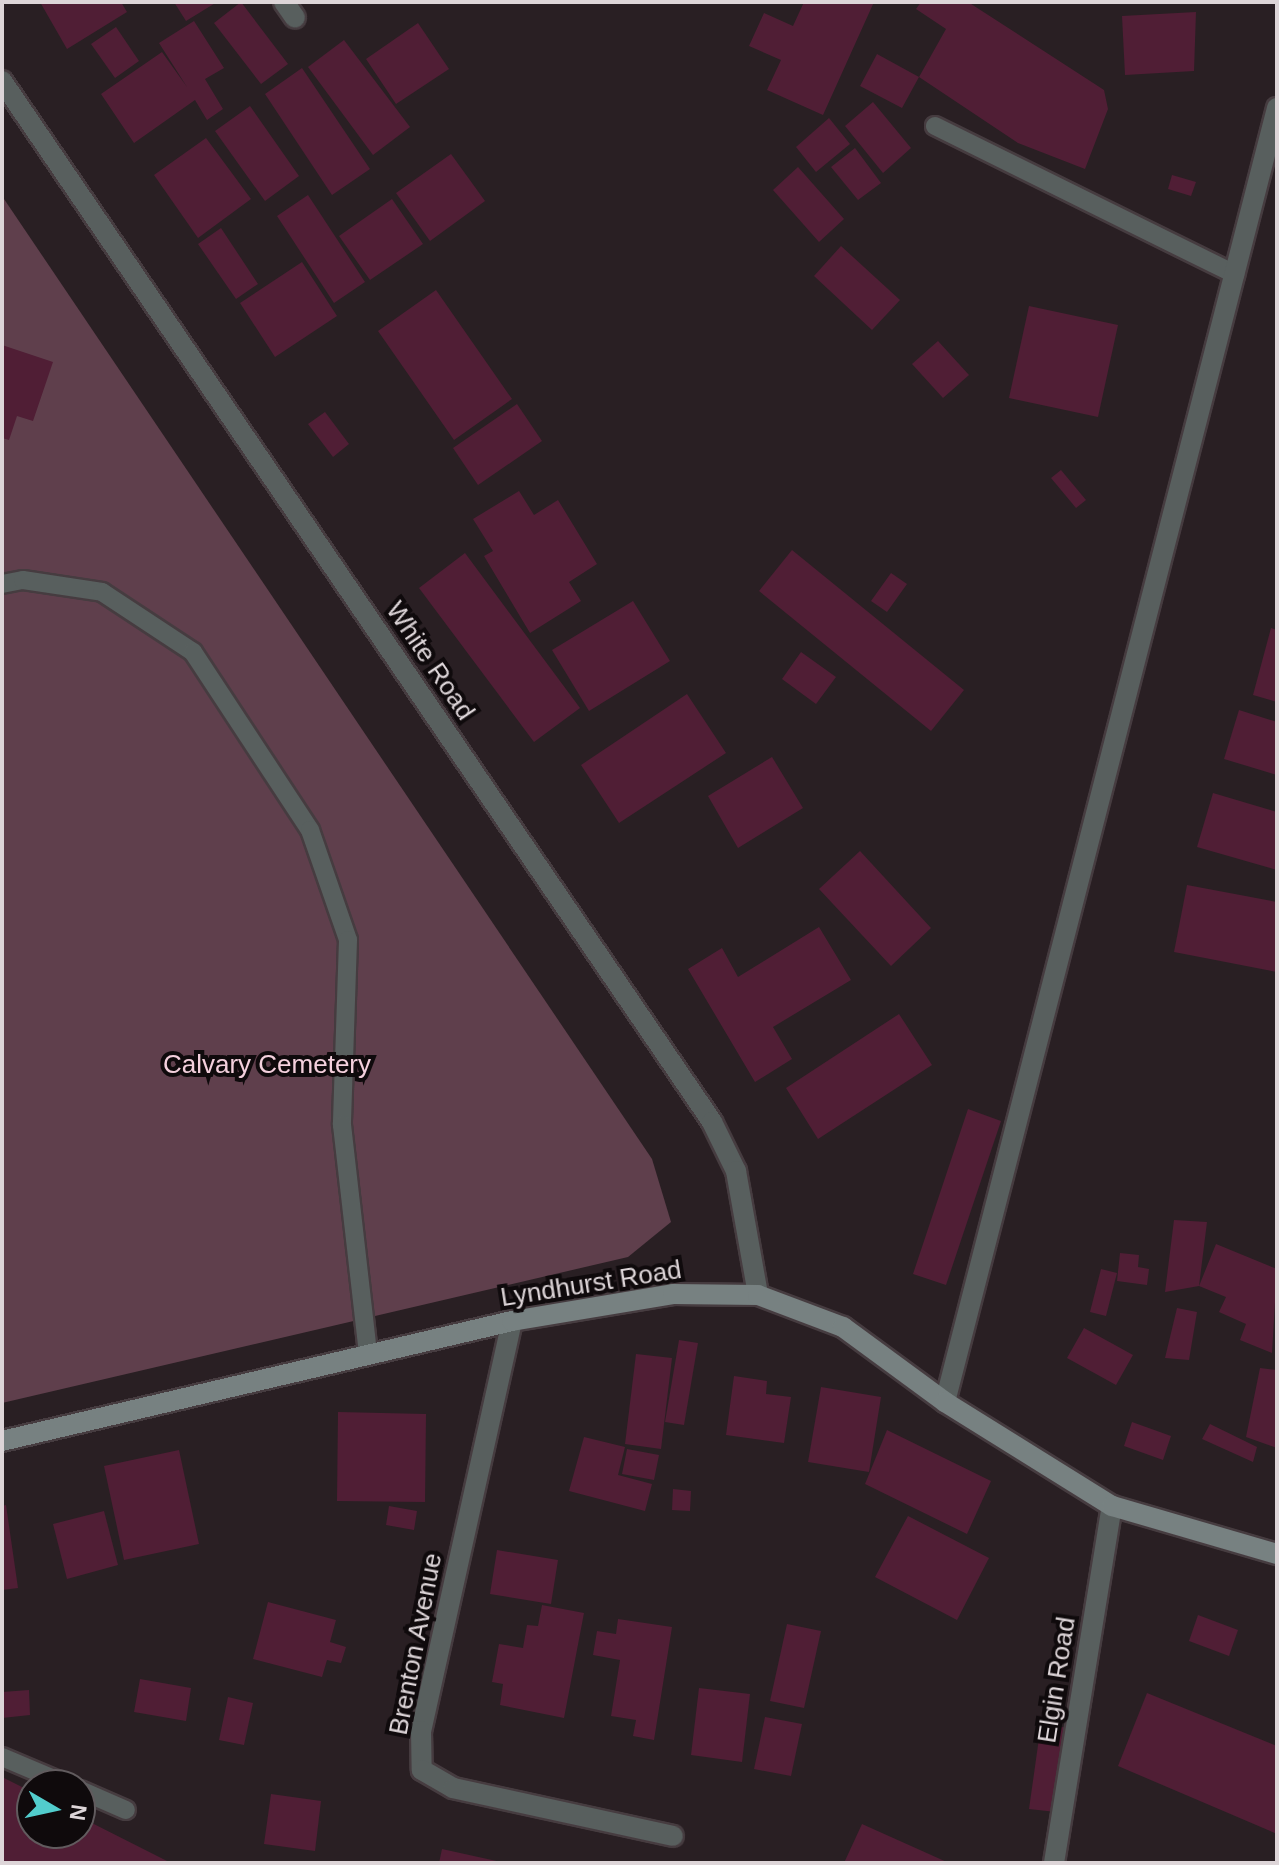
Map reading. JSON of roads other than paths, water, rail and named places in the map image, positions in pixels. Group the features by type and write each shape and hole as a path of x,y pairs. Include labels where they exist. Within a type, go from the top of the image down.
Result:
{"street":[{"name":"White Road","path":"2,81 712,1122 736,1171 758,1295"},
{"path":"945,1402 1277,108"},
{"name":"Lyndhurst Road","path":"2,1441 512,1321 673,1294 758,1295 843,1327 945,1402 1112,1506 1277,1554"},
{"name":"Brenton Avenue","path":"512,1321 421,1731 422,1770 453,1788 673,1836"},
{"name":"Elgin Road","path":"1054,1863 1112,1506"}],"lane":[{"path":"935,126 1235,274"},
{"path":"2,584 23,580 102,592 193,652 310,830 348,940 342,1125 368,1353"},
{"path":"2,1757 30,1769"},
{"path":"96,1797 126,1810"}],"park label":[{"name":"Calvary Cemetery","path":"267,1065"}]}
